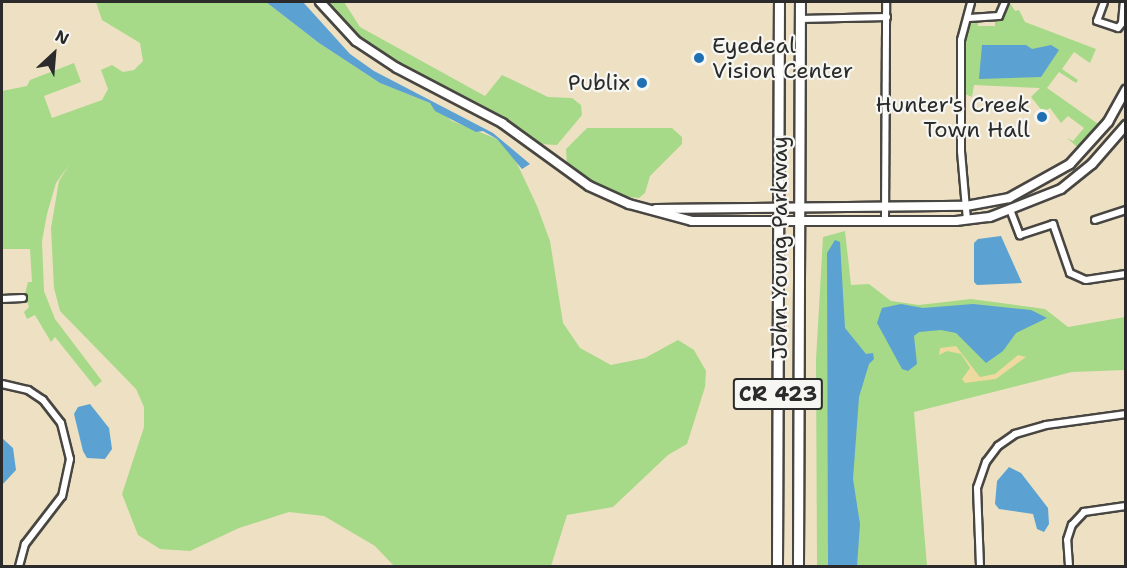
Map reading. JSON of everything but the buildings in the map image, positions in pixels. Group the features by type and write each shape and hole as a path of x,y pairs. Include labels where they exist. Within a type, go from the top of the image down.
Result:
{"highway":[{"name":"John Young Parkway","path":"777,567 779,2"},
{"name":"John Young Parkway","path":"798,567 800,2"}],"street":[{"path":"321,2 356,41 396,68 502,123 589,186 648,209 692,221 967,220 1011,212 1061,189 1092,164 1125,124"},
{"path":"885,221 886,2"},
{"path":"967,220 960,40 969,18 971,2"},
{"path":"969,18 999,16 1005,2"},
{"path":"1104,2 1097,21 1118,28 1122,23 1124,2"},
{"path":"800,19 887,17"},
{"path":"648,209 707,206 966,206 1023,193 1070,164 1108,122 1125,90"},
{"path":"692,221 707,206"},
{"path":"1095,220 1125,210"},
{"path":"1011,212 1020,236 1053,224 1070,273 1086,280 1125,274"},
{"path":"2,299 23,298"},
{"path":"2,384 28,390 43,400 61,423 70,459 62,496 34,530 18,567"},
{"path":"980,567 977,488 986,462 998,446 1015,434 1046,424 1125,414"},
{"path":"1069,567 1067,540 1072,525 1084,512 1125,506"}],"green space":[{"path":"96,2 266,2 319,43 380,83 430,103 452,121 497,139 515,159 537,206 550,241 563,323 580,348 611,365 645,358 678,340 694,350 706,371 705,387 687,444 668,455 613,507 567,515 551,566 394,566 375,546 324,516 289,512 239,528 190,551 160,549 138,535 122,494 144,427 144,407 136,389 60,311 54,288 51,228 59,181 69,165 56,183 47,214 42,241 44,291 55,319 102,381 95,387 55,337 51,342 35,315 27,319 24,312 29,307 25,294 28,282 32,282 30,249 2,249 2,91 27,86 30,80 74,63 81,82 44,96 52,118 102,100 108,89 101,70 112,65 123,72 134,70 143,61 140,43 102,20"},
{"path":"330,2 344,2 360,27 485,96 502,75 548,97 572,98 581,105 582,115 557,145 540,144 482,105 411,69 362,39 339,17"},
{"path":"1010,3 1015,11 1019,10 1025,22 1096,49 1090,63 1074,52 1062,69 1078,80 1076,83 1059,72 1047,88 1101,126 1082,146 1076,146 1067,138 1073,141 1084,128 1068,116 1061,123 1050,108 1043,112 1031,97 1040,88 974,85 972,97 965,94 965,37 972,21 978,21 978,26 995,26 995,20 1001,19"},
{"path":"587,128 672,128 682,137 682,144 650,176 645,193 639,198 629,197 604,188 567,165 566,149"},
{"path":"845,231 851,285 869,284 891,301 919,305 971,299 1045,309 1068,327 1125,317 1125,370 1072,372 914,412 927,566 817,566 816,360 823,237"}],"sand":[{"path":"956,346 980,377 995,374 1018,355 1026,357 996,379 965,383 962,379 970,368 961,354 947,351 939,355 940,348"}],"water":[{"path":"266,2 303,2 350,54 374,71 493,133 530,164 522,169 497,139 483,131 476,132 435,111 430,103 380,83 319,43"},
{"path":"982,45 1026,45 1032,49 1051,45 1059,50 1041,77 979,79"},
{"path":"1001,236 1022,283 977,285 974,282 974,243 978,239"},
{"path":"835,240 840,242 845,328 866,354 873,353 874,359 869,364 859,397 853,479 860,524 857,566 828,566 827,253"},
{"path":"901,304 923,308 973,304 1031,310 1047,318 1016,333 1003,351 986,363 956,333 941,330 919,332 914,336 917,364 908,371 902,369 877,323 882,308"},
{"path":"90,404 109,428 112,449 105,459 87,458 83,451 74,414 78,407"},
{"path":"2,438 13,448 16,470 2,485"},
{"path":"1009,467 1021,473 1048,508 1049,524 1044,532 1037,529 1033,514 999,509 995,504 997,481"}],"place":[{"name":"Eyedeal Vision Center","path":"699,58"},
{"name":"Publix","path":"642,83"},
{"name":"Hunter's Creek Town Hall","path":"1042,117"}]}
